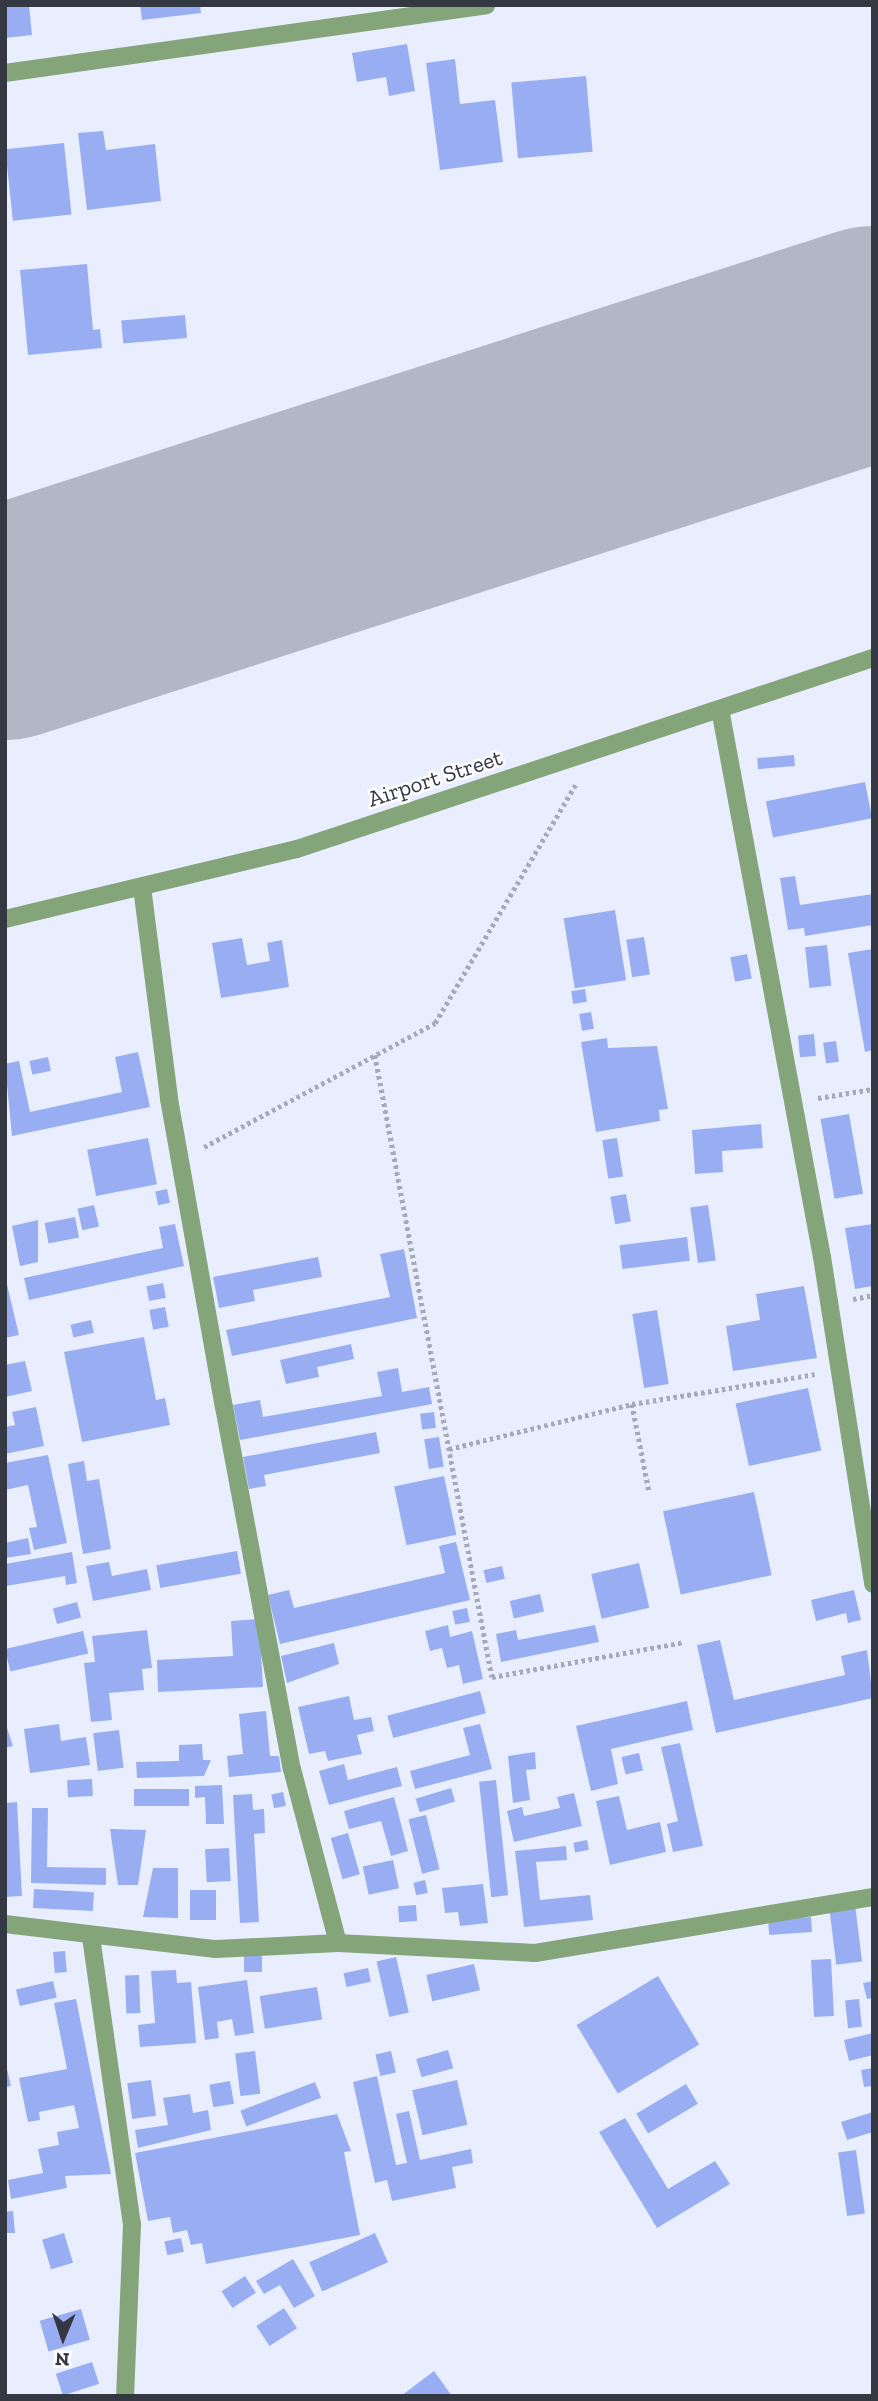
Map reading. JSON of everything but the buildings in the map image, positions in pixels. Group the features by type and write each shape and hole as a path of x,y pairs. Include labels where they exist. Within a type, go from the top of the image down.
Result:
{"street":[{"path":"5,73 486,5"},
{"name":"Airport Street","path":"5,919 297,849 873,658"},
{"path":"720,709 840,1370 873,1584"},
{"path":"142,887 180,1160 292,1769 338,1943"},
{"path":"5,1924 91,1937 216,1949 338,1943 535,1953 873,1897"},
{"path":"91,1937 132,2224 125,2396"}],"path":[{"path":"180,1160 435,1023 596,750"},
{"path":"375,1055 492,1677 684,1642"},
{"path":"793,1102 873,1089"},
{"path":"449,1449 632,1404 840,1370"},
{"path":"632,1404 649,1491"}],"runway":[{"path":"5,623 873,343"}]}
